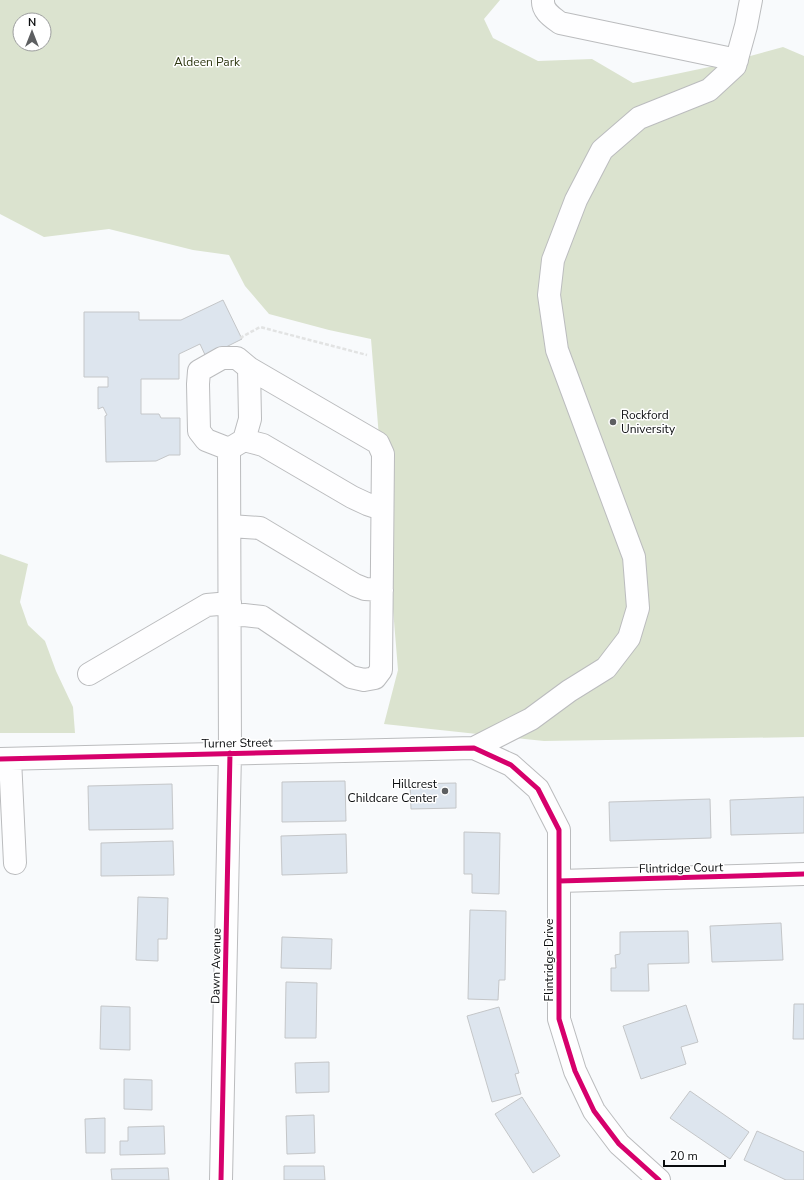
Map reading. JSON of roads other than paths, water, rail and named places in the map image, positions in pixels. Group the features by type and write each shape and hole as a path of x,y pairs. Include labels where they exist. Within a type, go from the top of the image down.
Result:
{"street":[{"path":"543,0 542,2 546,12 560,23 737,60"},
{"path":"474,748 531,719 569,691 606,668 630,638 638,608 634,558 557,350 549,295 553,260 576,200 602,150 639,118 709,90 735,66 751,0"},
{"path":"89,674 207,605 244,615 262,617 351,677 364,680 375,678 381,670 383,454 378,443 249,368 237,358 222,358 199,371 199,431 206,440 237,444 263,445 352,497 382,509"},
{"name":"Dawn Avenue","path":"221,1180 230,753 230,526 237,444 250,419 249,368"},
{"path":"230,526 260,528 355,585 365,589 382,590"},
{"name":"Turner Street","path":"5,759 474,748"},
{"name":"Flintridge Drive","path":"474,748 511,765 538,788 559,830 559,1019 575,1071 594,1111 619,1144 653,1178"},
{"path":"5,759 15,863"},
{"name":"Flintridge Court","path":"559,881 804,874"}],"place":[{"name":"Rockford University","path":"613,422"},
{"name":"Hillcrest Childcare Center","path":"445,791"}],"park label":[{"name":"Aldeen Park","path":"207,62"}]}
